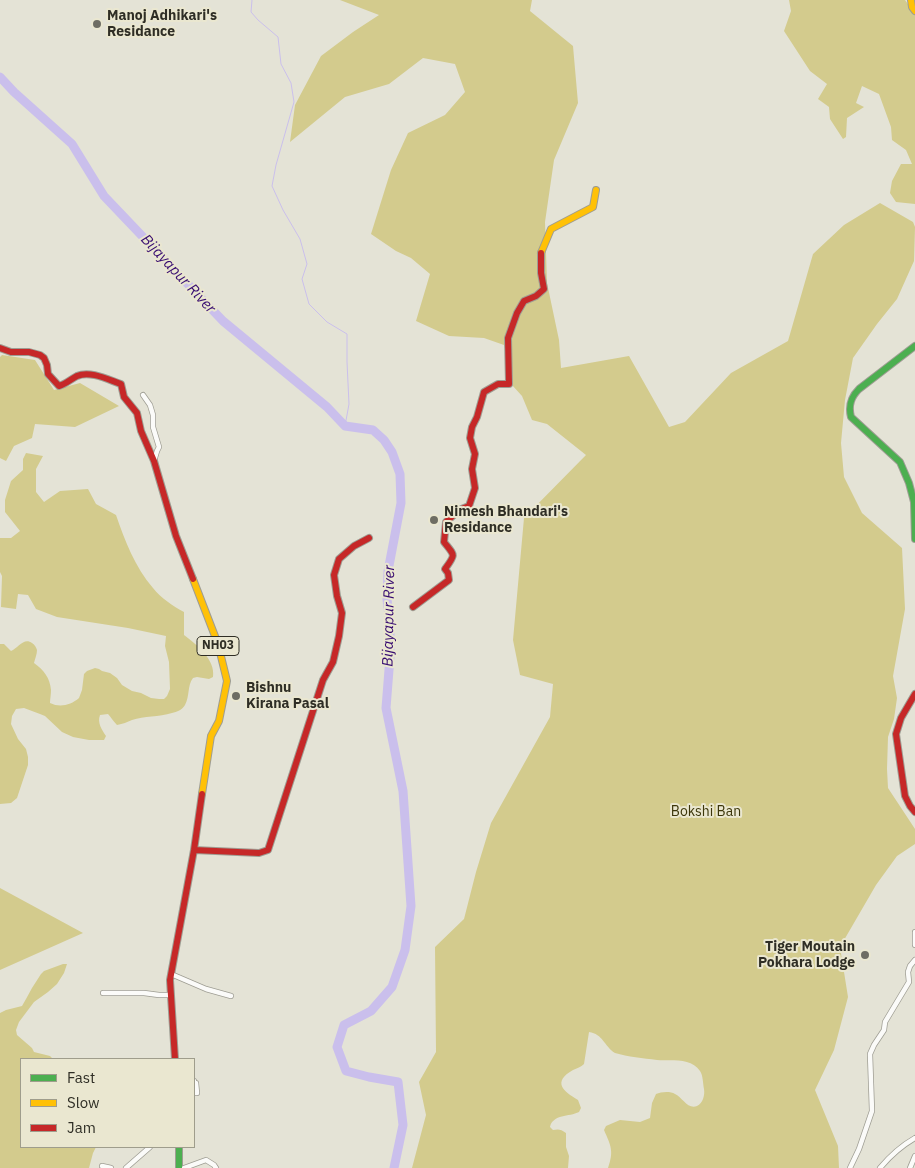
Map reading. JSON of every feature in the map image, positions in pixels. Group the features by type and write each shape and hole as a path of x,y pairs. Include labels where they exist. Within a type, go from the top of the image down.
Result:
{"main road":[{"path":"911,0 915,11"},
{"path":"413,607 449,580 445,569 453,558 444,542 446,522 459,510 469,506 475,488 472,469 475,454 470,438 472,427 484,392 498,384 509,384 508,338 524,300 536,296 544,289 540,273 541,252 551,229 593,207 596,190"},
{"path":"915,346 859,390 852,397 849,404 851,417 900,462 910,483 914,502 915,539"},
{"name":"NH03","path":"2,350 40,355 44,358 47,365 48,374 59,386 66,385 80,375 120,384 124,397 137,413 141,431 154,461 176,536 218,644 227,681 219,721 211,736 208,750 194,850 171,974 170,995 175,1058"},
{"path":"194,850 259,853 268,850 323,680 333,662 342,613 334,575 336,567 339,559 354,546 368,538"},
{"path":"915,694 897,726 896,734 905,796 915,812"},
{"path":"179,1148 179,1168"}],"street":[{"path":"144,395 153,414 153,427 159,447 154,461"},
{"path":"915,932 915,945"},
{"path":"850,1168 859,1149 872,1111 870,1054 884,1030 885,1022 909,982 908,972 915,960"},
{"path":"171,974 206,989 231,996"},
{"path":"103,993 170,995"},
{"path":"880,1168 897,1150 915,1138"},
{"path":"126,1168 149,1148"},
{"path":"910,1168 915,1156"},
{"path":"184,1168 206,1160 216,1168"},
{"path":"102,1166 111,1168"}],"green space":[{"name":"Bokshi Ban","path":"340,0 532,0 530,11 573,46 578,103 554,160 545,222 547,283 559,340 561,368 629,356 669,427 685,422 731,373 788,341 813,254 844,225 880,203 913,222 915,227 914,261 897,299 853,358 845,400 841,443 844,477 862,513 902,548 905,609 893,676 897,698 894,719 888,737 887,769 888,788 915,829 915,844 897,856 876,885 840,947 848,997 834,1050 815,1090 838,1146 839,1168 608,1168 611,1153 604,1130 606,1126 620,1120 640,1122 650,1118 652,1103 656,1094 660,1093 673,1093 688,1105 697,1106 701,1103 704,1096 703,1080 700,1071 691,1064 680,1061 625,1056 615,1053 597,1035 589,1032 584,1064 567,1074 561,1082 564,1090 578,1100 581,1108 575,1114 562,1116 554,1120 550,1127 553,1130 560,1130 566,1133 566,1147 569,1156 568,1168 412,1168 426,1115 419,1082 436,1052 435,947 464,919 491,823 550,717 553,684 520,675 513,640 524,518 586,455 547,424 532,420 522,396 512,385 504,345 484,338 449,336 416,321 430,274 411,258 396,251 371,234 391,170 408,133 445,115 465,92 455,64 423,58 389,84 345,97 290,142 295,105 321,56 379,15"},
{"path":"789,0 905,0 915,14 915,204 896,202 890,193 892,181 901,164 912,164 906,150 892,140 891,127 879,94 862,86 856,103 864,107 847,118 846,137 843,139 830,119 829,107 818,99 827,84 810,71 784,31 791,11"},
{"path":"2,355 35,360 54,390 80,383 119,406 75,427 35,424 32,438 14,446 6,461 0,458 0,357"},
{"path":"26,453 43,456 36,469 36,492 44,502 60,491 88,489 96,504 116,515 131,553 147,580 156,592 184,612 184,635 204,653 211,665 213,677 209,679 193,678 185,705 176,712 137,719 117,725 108,714 100,715 100,724 106,736 104,740 73,737 62,732 45,716 24,708 16,709 12,716 11,724 18,739 26,749 28,765 17,798 11,803 0,804 0,644 4,644 11,651 26,641 35,645 37,650 34,663 44,671 48,678 51,690 50,703 54,705 65,705 79,698 84,674 95,668 110,673 122,685 132,691 151,698 164,699 170,689 169,662 165,646 166,636 57,617 36,609 28,595 18,594 16,609 1,607 0,538 11,538 20,531 5,512 5,500 11,481 23,470 23,459"},
{"path":"0,888 83,933 0,970"},
{"path":"67,964 57,984 34,1002 19,1022 16,1030 17,1035 34,1052 52,1058 20,1058 20,1148 96,1148 89,1168 0,1168 0,1013 22,1006 44,971"}],"waterway":[{"path":"252,0 251,12 278,37 281,64 291,83 294,102 272,186 300,239 307,264 302,279 309,304 327,322 347,334 349,404 345,426"},
{"name":"Bijayapur River","path":"0,77 72,144 104,196 223,321 327,407 345,426 373,430 384,440 392,452 400,474 401,503 388,571 387,599 390,625 390,657 386,708 403,791 411,906 405,950 392,987 371,1011 344,1025 337,1047 346,1071 398,1082 403,1125 394,1168"}],"traffic: fast":[{"path":"915,346 859,389 852,398 850,405 851,417 900,462 909,483 914,502 915,539"},
{"path":"179,1148 179,1168"}],"traffic: slow":[{"path":"911,0 915,11"},
{"path":"541,253 551,229 593,207 596,190"},
{"path":"193,579 218,644 227,681 219,721 211,736 202,794"}],"traffic: jam":[{"path":"413,607 449,580 445,569 453,555 444,542 446,522 459,510 469,506 475,488 472,469 475,454 470,438 472,427 484,392 498,384 509,384 508,338 517,313 524,301 536,296 544,289 541,273 541,253"},
{"path":"0,348 11,352 29,352 40,355 44,358 47,365 48,374 59,386 82,374 99,376 121,384 124,397 137,413 141,431 154,461 176,536 193,579"},
{"path":"194,850 259,853 268,850 323,680 333,662 342,613 334,575 339,559 354,546 369,538"},
{"path":"915,694 901,718 896,734 905,796 915,812"},
{"path":"175,1058 170,980 194,850 202,794"}],"place":[{"name":"Manoj Adhikari's Residance","path":"97,24"},
{"name":"Nimesh Bhandari's Residance","path":"434,520"},
{"name":"Bishnu Kirana Pasal","path":"236,696"},
{"name":"Tiger Moutain Pokhara Lodge","path":"865,955"}]}
